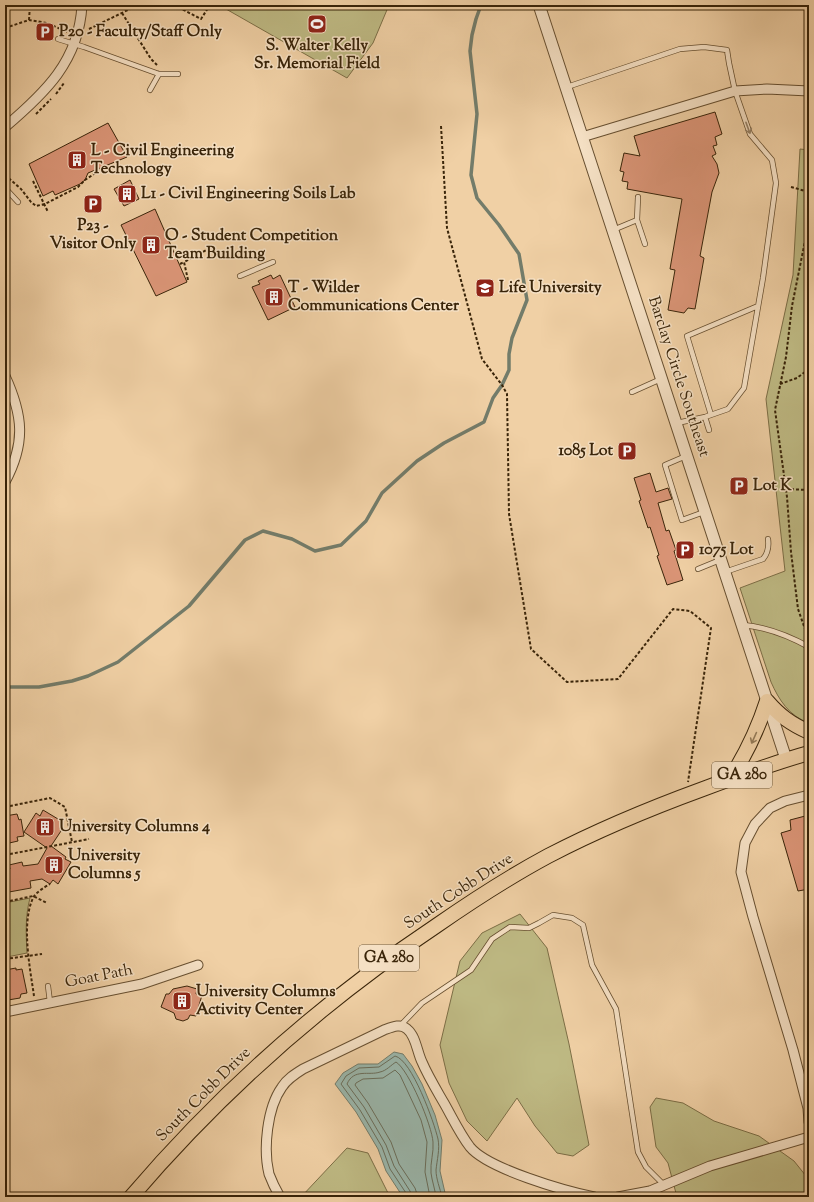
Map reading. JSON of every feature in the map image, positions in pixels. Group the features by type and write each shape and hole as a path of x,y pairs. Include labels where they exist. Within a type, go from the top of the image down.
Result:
{"main road":[{"path":"768,701 777,713 787,721 809,732"},
{"path":"730,779 750,745 768,701"},
{"name":"South Cobb Drive","path":"131,1197 181,1141 261,1062 321,1010 384,961 483,894 548,856 624,820 686,795 809,752"},
{"path":"786,759 809,762"}],"street":[{"path":"5,127 32,104 59,74 71,42 80,25 82,5"},
{"name":"Barclay Circle Southeast","path":"539,5 786,759"},
{"path":"582,137 735,91 766,89 809,91"},
{"path":"5,376 15,399 20,433 17,454 5,482"},
{"path":"809,795 785,801 770,808 755,824 745,843 741,872 793,1050 808,1108 809,1122"},
{"name":"Goat Path","path":"5,1012 142,984 198,965"},
{"path":"280,1197 270,1176 266,1157 268,1127 274,1100 282,1086 303,1068 384,1030 400,1026 406,1027 411,1032 421,1062 455,1123 471,1148 492,1163 507,1170 571,1192 594,1197"},
{"path":"618,1197 642,1195 710,1166 809,1137"}],"lane":[{"path":"58,39 71,42 159,74 178,74"},
{"path":"566,87 680,49 704,48 727,50 735,91 750,134 772,160 776,183 744,388 728,409 705,417 677,423"},
{"path":"150,90 159,74"},
{"path":"5,188 18,202"},
{"path":"638,197 637,220 645,244"},
{"path":"613,230 637,220"},
{"path":"240,276 273,262"},
{"path":"711,415 687,336 758,306"},
{"path":"632,392 662,379"},
{"path":"705,417 709,430"},
{"path":"688,456 665,465 682,520 706,511"},
{"path":"725,572 763,559 767,553 768,539"},
{"path":"698,569 721,559"},
{"path":"743,625 753,626 794,639 809,647"},
{"path":"400,1026 422,1003 471,970 492,940 500,933 510,928 529,928 553,915 572,918 583,925 592,966 616,1009 638,1152 646,1167 664,1185"},
{"path":"48,986 50,1002"}],"path":[{"path":"29,20 30,5"},
{"path":"89,29 122,12 132,8 148,5"},
{"path":"174,5 201,19 208,8 202,5"},
{"path":"122,12 151,59 158,66"},
{"path":"5,28 29,20 47,23 70,34 71,42"},
{"path":"441,126 447,228 482,359 507,394 509,514 531,649 567,682 618,678 673,609 690,611 711,628 686,795"},
{"path":"5,175 21,189 30,202 36,206 45,204 78,187 100,168"},
{"path":"33,181 48,212"},
{"path":"791,186 809,192"},
{"path":"809,229 806,236 792,306 786,357 775,410 786,489 791,552 798,609 804,629 809,630"},
{"path":"180,264 212,247"},
{"path":"184,262 188,280"},
{"path":"780,384 797,378 809,369"},
{"path":"786,489 809,490"},
{"path":"5,807 50,798 65,807 72,842"},
{"path":"5,855 89,839"},
{"path":"5,902 33,896 50,884"},
{"path":"33,896 47,903"},
{"path":"33,896 27,920 28,955 36,1005"},
{"path":"5,959 42,954"}],"shaded area":[{"name":"S. Walter Kelly Sr. Memorial Field","path":"219,5 389,5 373,43 347,78"},
{"path":"800,149 809,150 809,723 790,712 774,689 740,588 785,571 766,399 793,275"},
{"path":"30,898 26,932 27,953 7,957 5,956 5,903"},
{"path":"520,914 547,948 569,1044 589,1145 573,1156 557,1153 535,1126 517,1098 487,1141 467,1121 449,1083 440,1045 460,961 482,933"},
{"path":"656,1098 683,1103 714,1121 759,1136 794,1161 806,1176 809,1197 677,1197 668,1163 656,1147 650,1107"},
{"path":"347,1148 368,1153 390,1197 301,1197"}],"water":[{"path":"394,1052 403,1054 412,1066 422,1084 435,1115 442,1140 440,1171 446,1197 403,1197 386,1171 378,1149 356,1112 335,1084 343,1073 358,1064 378,1064"}],"building":[{"path":"715,112 722,134 715,137 717,145 713,146 716,154 712,156 717,164 719,173 712,192 700,256 704,258 695,309 688,308 684,313 668,310 675,270 670,269 682,199 627,189 628,182 622,181 624,172 620,171 624,153 640,156 634,136"},
{"name":"L - Civil Engineering Technology","path":"108,123 127,157 88,173 85,180 80,184 55,195 53,191 43,196 29,164"},
{"name":"L1 - Civil Engineering Soils Lab","path":"130,180 139,199 124,206 114,189"},
{"name":"O - Student Competition Team Building","path":"155,209 187,282 156,296 121,225"},
{"name":"T - Wilder Communications Center","path":"271,275 273,279 280,275 295,307 268,320 252,287 260,284 258,281"},
{"path":"650,473 656,492 668,488 672,499 658,503 666,531 669,530 676,550 674,551 683,580 667,585 657,556 659,555 650,527 648,528 639,501 641,500 634,478"},
{"path":"43,810 63,822 60,828 61,831 51,846 66,857 65,859 71,862 58,884 53,880 50,884 42,879 30,881 31,888 9,892 8,886 5,887 5,870 10,869 9,865 22,862 23,866 38,864 47,848 24,832 36,813 40,816"},
{"path":"17,814 19,820 21,819 24,836 17,837 18,841 5,844 5,816"},
{"path":"809,815 809,889 798,891 781,833 791,830 790,820"},
{"path":"16,968 16,970 22,969 27,993 21,994 20,998 8,1000 5,999 5,970"},
{"name":"University Columns Activity Center","path":"187,986 197,989 196,994 202,995 196,1016 190,1015 188,1019 183,1021 176,1019 174,1013 161,1007 166,994 169,994 173,989"}],"waterway":[{"path":"5,687 39,687 72,681 88,676 118,662 189,606 245,540 263,531 292,539 315,551 341,545 366,521 382,493 417,461 444,443 484,422 493,398 502,385 509,370 509,354 512,338 527,300 519,254 499,225 477,198 471,175 477,114 470,51 472,35 481,5"}],"place":[{"name":"S. Walter Kelly Sr. Memorial Field","path":"317,24"},
{"name":"P20 - Faculty/Staff Only","path":"45,32"},
{"name":"L - Civil Engineering Technology","path":"77,160"},
{"name":"L1 - Civil Engineering Soils Lab","path":"127,194"},
{"name":"P23 - Visitor Only","path":"93,204"},
{"name":"O - Student Competition Team Building","path":"151,245"},
{"name":"Life University","path":"485,288"},
{"name":"T - Wilder Communications Center","path":"274,297"},
{"name":"1085 Lot","path":"627,451"},
{"name":"Lot K","path":"739,486"},
{"name":"1075 Lot","path":"685,550"},
{"name":"University Columns 4","path":"45,827"},
{"name":"University Columns 5","path":"54,865"},
{"name":"University Columns Activity Center","path":"182,1001"}]}
